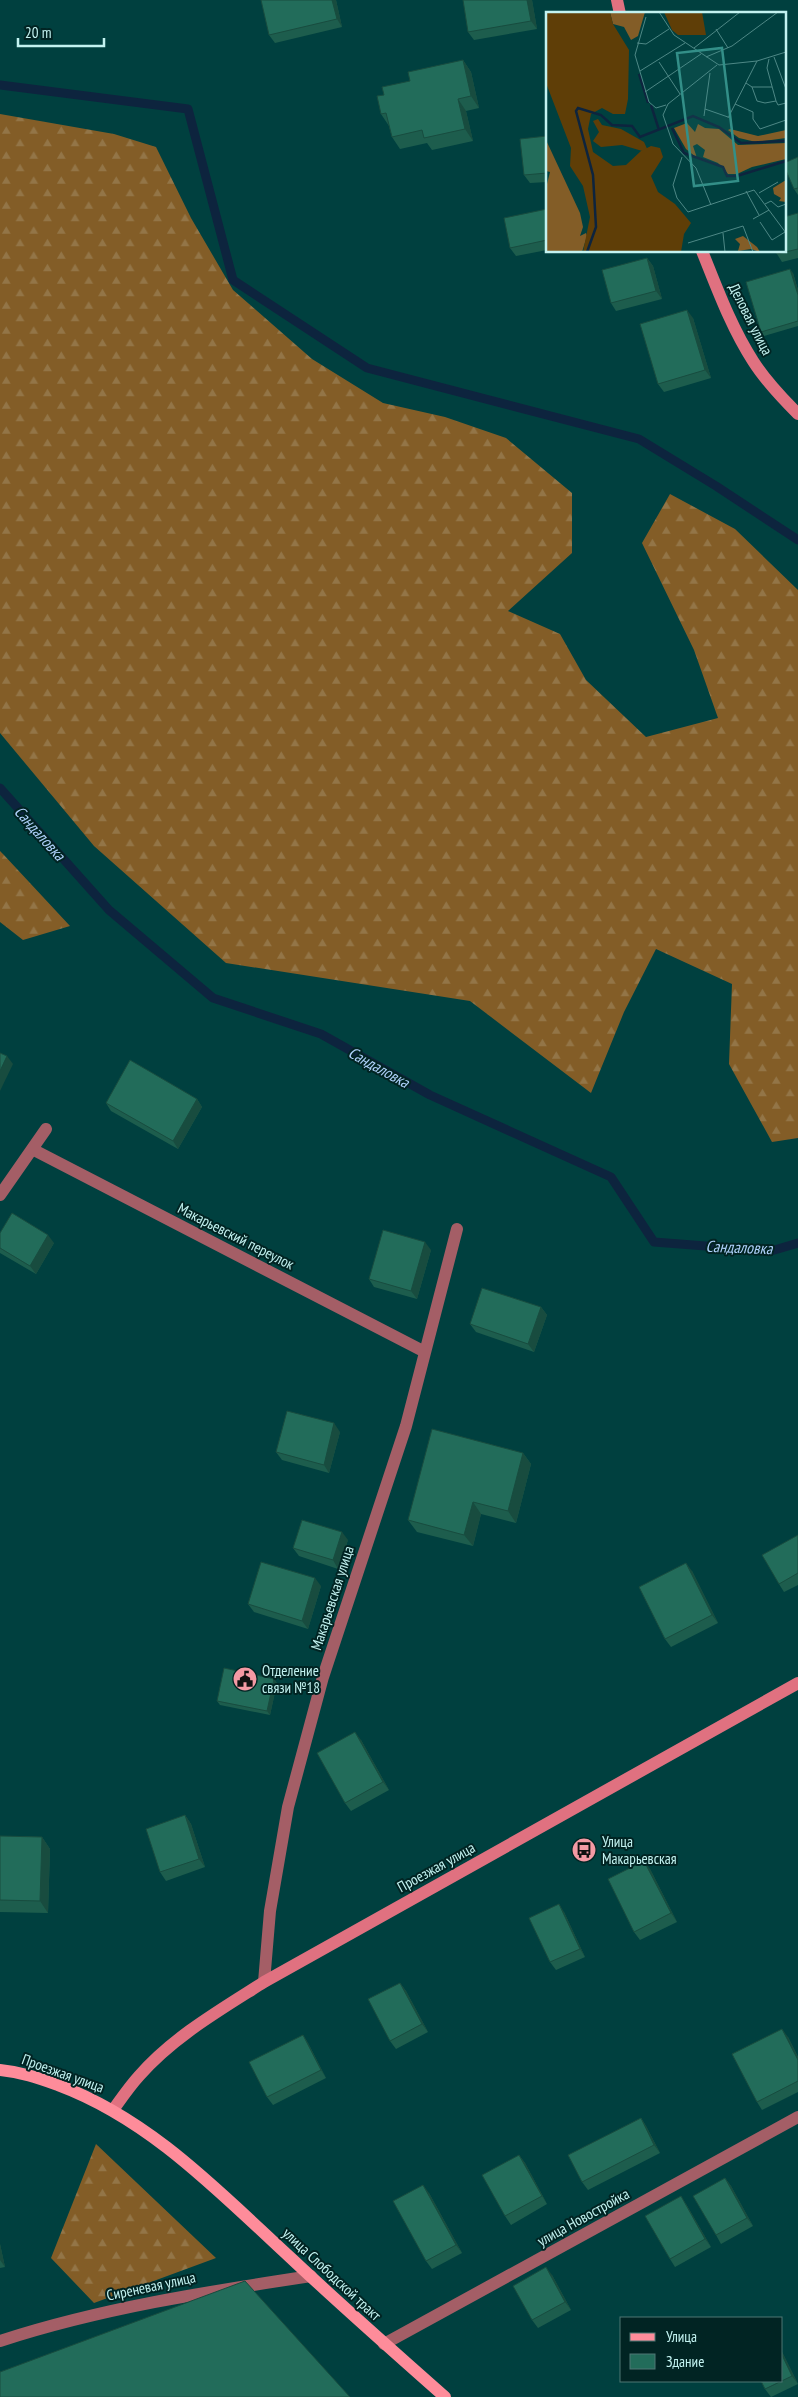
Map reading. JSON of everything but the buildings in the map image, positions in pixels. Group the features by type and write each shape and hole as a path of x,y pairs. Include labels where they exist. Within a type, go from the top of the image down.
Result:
{"main road":[{"name":"Проезжая улица","path":"0,2070 22,2072 79,2093 113,2110 148,2133 199,2173"},
{"name":"улица Слободской тракт","path":"199,2173 384,2344 445,2397"}],"street":[{"name":"Деловая улица","path":"702,252 726,310 753,361 780,396 798,414"},
{"path":"0,1196 46,1129"},
{"name":"Макарьевский переулок","path":"32,1149 425,1352"},
{"name":"Макарьевская улица","path":"264,1982 270,1911 288,1806 323,1677 406,1426 457,1229"},
{"name":"Проезжая улица","path":"113,2110 139,2076 203,2020 264,1982 798,1683"},
{"name":"улица Новостройка","path":"384,2344 798,2117"},
{"name":"Сиреневая улица","path":"0,2341 51,2324 202,2292 310,2276"}],"green space":[{"path":"0,114 114,134 156,147 191,218 233,290 312,359 383,403 445,417 506,438 572,493 572,553 508,611 560,634 586,680 646,737 718,718 694,650 642,543 670,494 735,529 798,590 798,1138 772,1142 729,1064 732,984 656,949 624,1012 591,1093 470,1001 226,963 94,846 0,733"},
{"path":"0,851 70,926 23,940 0,922"},
{"path":"96,2144 216,2258 94,2303 51,2258"}],"waterway":[{"path":"0,85 188,109 233,280 367,368 639,439 716,486 798,540"},
{"name":"Сандаловка","path":"0,788 109,910 213,998 321,1034 430,1095 611,1177 654,1242 771,1251 798,1243"}],"place":[{"name":"Отделение связи №18","path":"245,1679"},
{"name":"Улица Макарьевская","path":"584,1850"}]}
